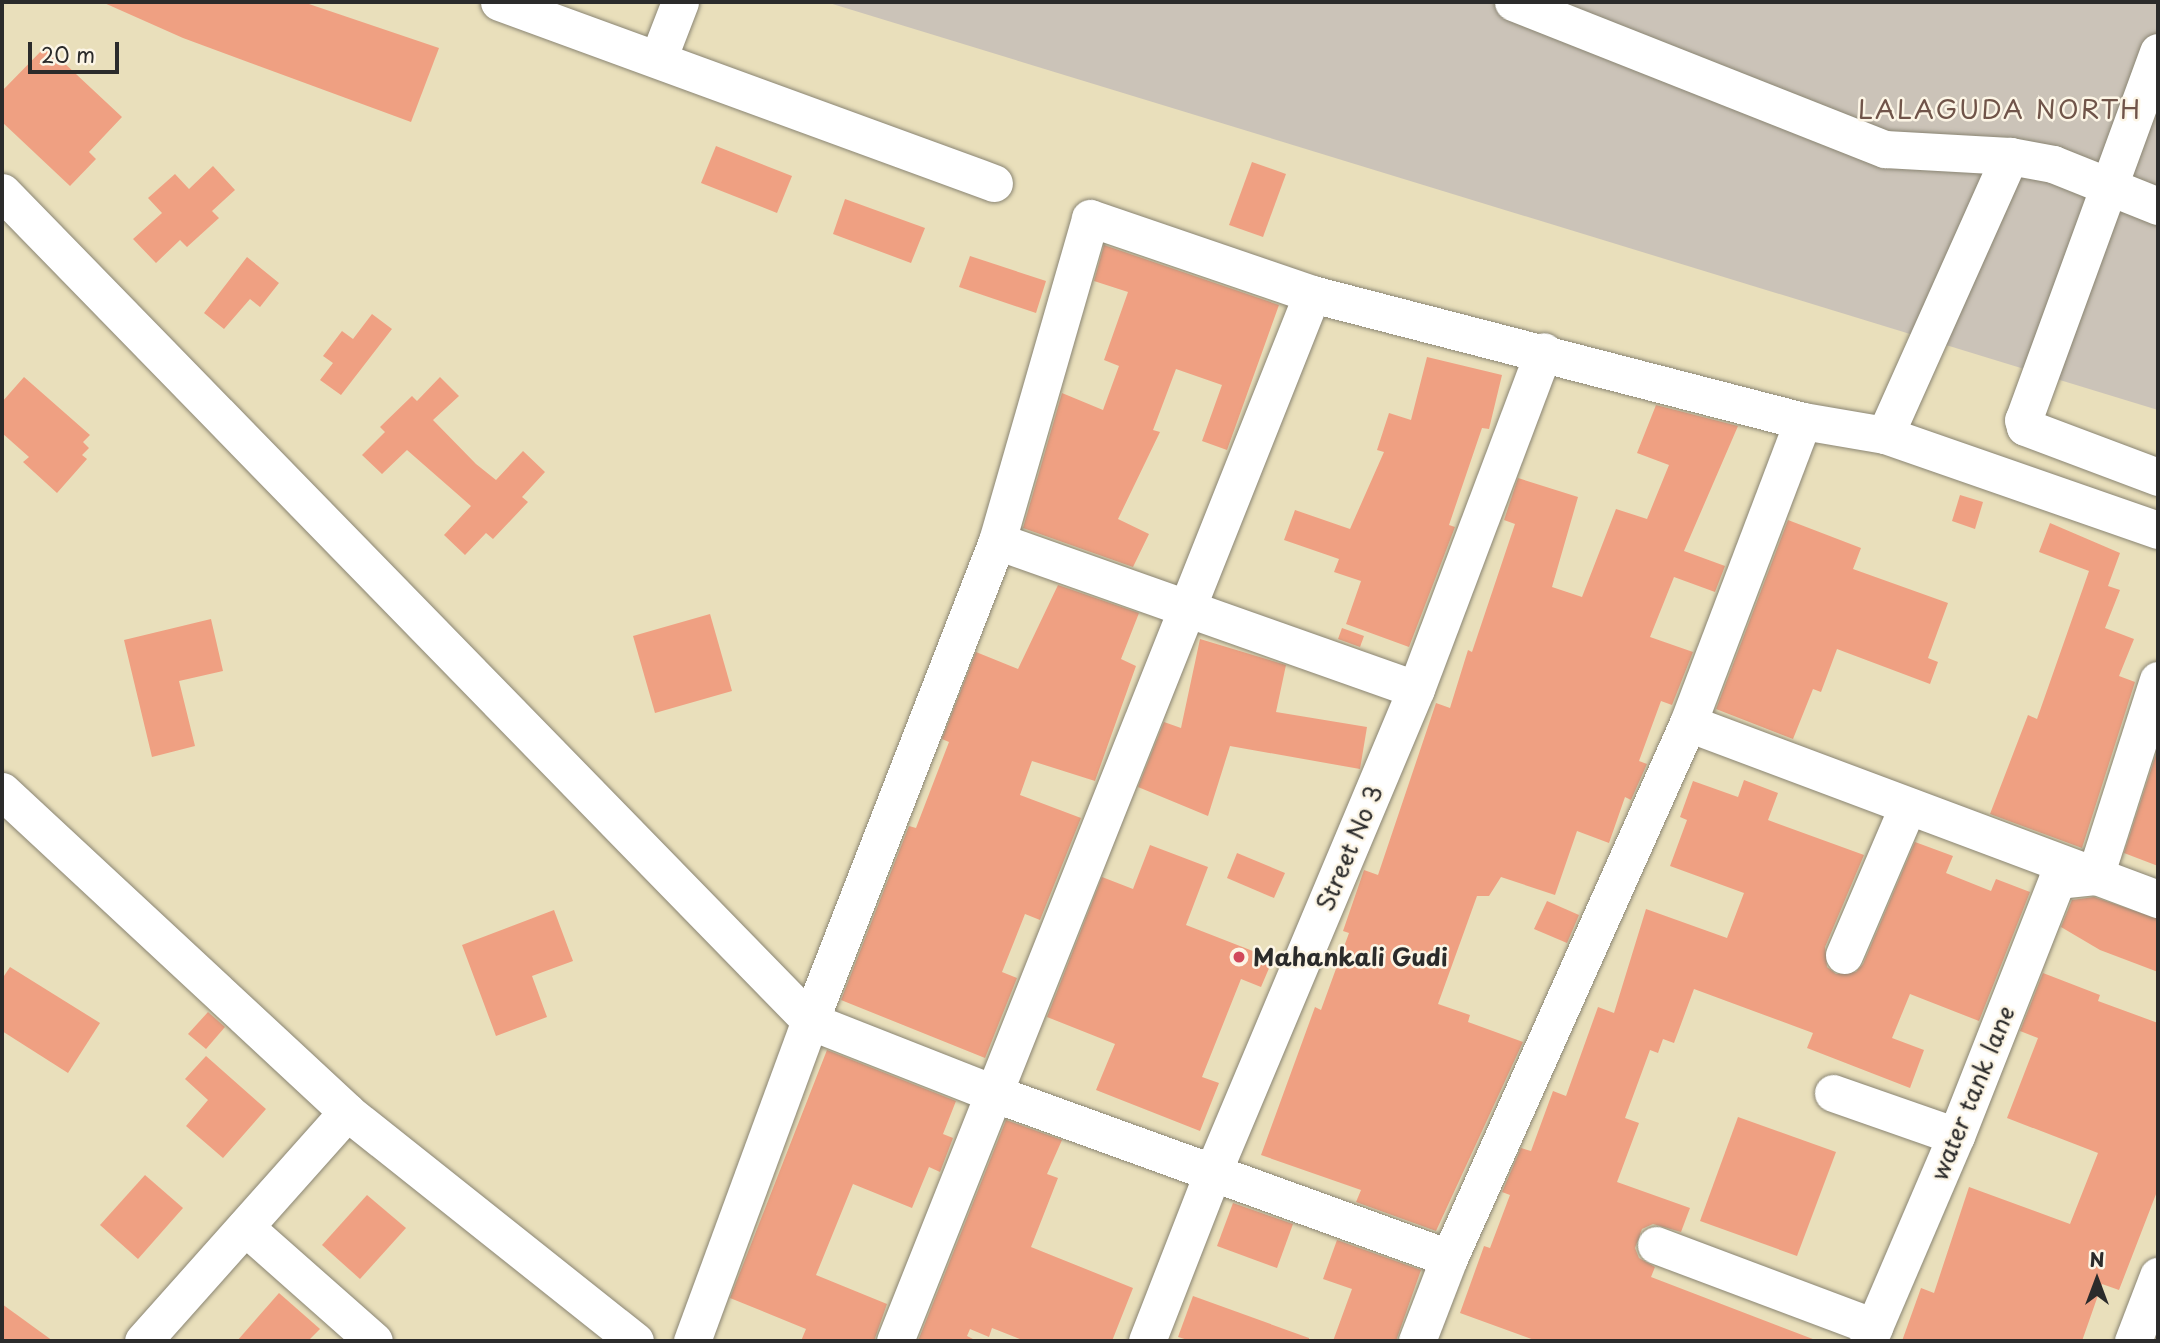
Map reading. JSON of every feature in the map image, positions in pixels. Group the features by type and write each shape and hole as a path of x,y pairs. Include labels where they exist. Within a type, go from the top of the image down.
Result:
{"street":[{"path":"499,2 993,183"},
{"path":"658,59 680,2"},
{"path":"1513,2 1885,149 2010,156 2053,164 2158,205"},
{"path":"2158,52 2106,185 2023,420 2025,427 2158,477"},
{"path":"1885,435 2010,156"},
{"path":"2,192 810,1021 993,1093 1449,1258"},
{"path":"692,1341 810,1021 998,541 1090,218 1312,294 1544,351 1803,421 1885,435 2158,530"},
{"path":"895,1341 1312,294"},
{"name":"Street No 3","path":"1147,1341 1212,1174 1416,689 1544,351"},
{"path":"1417,1341 1449,1258 1688,723 1803,421"},
{"path":"998,541 1416,689"},
{"path":"2095,876 2158,680"},
{"path":"1688,723 2158,899"},
{"path":"2,791 347,1112 635,1341"},
{"path":"1843,955 1908,806"},
{"name":"water tank lane","path":"1862,1335 1956,1136 2057,880 2095,876"},
{"path":"1833,1093 1956,1136"},
{"path":"143,1341 347,1112"},
{"path":"245,1227 374,1341"},
{"path":"1656,1245 1862,1335"},
{"path":"2133,1341 2158,1276"}],"shaded area":[{"path":"826,2 2158,2 2158,410"}],"building":[{"path":"102,2 303,2 439,48 411,122 183,38"},
{"path":"46,46 122,117 89,152 96,159 70,186 2,122 2,91"},
{"path":"716,146 792,176 777,213 701,183"},
{"path":"1252,162 1286,174 1263,237 1229,225"},
{"path":"213,166 235,190 212,211 219,218 187,247 180,240 156,263 133,239 162,213 148,198 175,174 189,189"},
{"path":"845,199 925,228 911,263 833,234"},
{"path":"1104,245 1279,305 1227,450 1202,441 1222,385 1176,369 1153,430 1160,432 1118,519 1149,534 1133,567 1023,528 1062,393 1103,410 1119,366 1104,360 1128,292 1094,281"},
{"path":"970,256 1046,281 1036,313 959,287"},
{"path":"247,257 279,283 260,307 250,299 224,329 204,313"},
{"path":"372,314 392,329 341,395 320,380 333,363 323,356 342,331 353,339"},
{"path":"1427,357 1502,375 1489,429 1482,428 1449,525 1455,527 1409,647 1346,624 1361,581 1334,572 1339,559 1284,540 1295,510 1350,529 1384,452 1377,450 1389,413 1411,420"},
{"path":"24,377 90,435 83,442 89,448 82,455 87,459 57,493 23,462 29,457 2,433 2,402"},
{"path":"440,377 459,396 433,420 476,464 496,480 523,451 545,472 522,497 528,502 493,539 486,533 465,555 444,535 471,506 407,450 382,474 362,455 385,432 380,427 412,396 417,401"},
{"path":"1656,405 1738,426 1684,551 1725,566 1715,592 1674,577 1650,637 1693,652 1672,705 1661,701 1639,761 1647,764 1631,800 1625,797 1609,843 1577,831 1555,895 1501,877 1489,896 1477,896 1438,1004 1470,1015 1468,1022 1523,1042 1436,1231 1356,1202 1361,1190 1261,1155 1315,1007 1321,1010 1349,933 1343,931 1364,870 1378,875 1436,703 1450,708 1468,650 1472,652 1515,524 1504,520 1518,478 1578,497 1552,587 1582,597 1616,509 1647,519 1669,465 1637,453"},
{"path":"1960,495 1983,502 1975,529 1952,521"},
{"path":"1788,520 1861,548 1853,569 1948,603 1928,658 1938,662 1930,684 1837,649 1821,692 1813,689 1793,739 1716,709"},
{"path":"2050,523 2120,553 2108,586 2120,590 2105,628 2134,639 2119,676 2135,682 2082,848 1990,814 2028,715 2037,719 2089,571 2039,552"},
{"path":"1058,585 1139,613 1121,659 1136,666 1095,781 1032,761 1020,795 1081,818 1040,920 1025,914 1002,972 1017,978 985,1058 841,1000 909,826 916,828 949,742 942,739 976,652 1018,669"},
{"path":"710,614 732,691 655,713 633,636"},
{"path":"211,619 223,671 179,681 195,746 152,757 124,640"},
{"path":"1342,628 1364,636 1360,647 1338,639"},
{"path":"1200,639 1286,665 1276,712 1367,727 1360,769 1230,746 1208,816 1138,787 1164,722 1181,728"},
{"path":"2158,748 2158,866 2124,853"},
{"path":"1744,780 1778,793 1768,820 1864,855 1825,947 1827,967 1836,974 1856,972 1863,964 1915,842 1953,856 1946,873 1991,891 1996,879 2030,892 1979,1021 1910,994 1892,1038 1924,1050 1910,1088 1807,1048 1813,1033 1694,989 1674,1043 1663,1039 1658,1053 1650,1050 1625,1118 1639,1123 1617,1182 1690,1208 1681,1232 1653,1224 1642,1229 1635,1248 1639,1258 1655,1267 1651,1277 1818,1341 1537,1341 1460,1313 1484,1246 1490,1248 1510,1195 1502,1192 1521,1148 1531,1151 1553,1091 1566,1096 1598,1007 1614,1013 1646,909 1727,938 1744,893 1670,866 1687,820 1680,817 1693,781 1738,797"},
{"path":"1150,845 1208,867 1186,925 1273,959 1261,987 1241,979 1202,1077 1219,1083 1200,1131 1096,1090 1115,1044 1047,1017 1102,877 1133,889"},
{"path":"1237,853 1285,873 1274,898 1227,878"},
{"path":"2094,897 2158,919 2158,972 2100,950 2061,927 2072,900"},
{"path":"1547,901 1579,915 1567,943 1534,929"},
{"path":"554,910 573,961 532,976 547,1017 496,1036 462,945"},
{"path":"10,967 100,1023 68,1073 2,1031 2,979"},
{"path":"2043,973 2100,995 2098,1001 2158,1023 2158,1189 2119,1290 2102,1284 2082,1341 1902,1341 1921,1288 1934,1293 1969,1187 2070,1224 2098,1153 2007,1118 2038,1038 2020,1031"},
{"path":"208,1012 225,1027 206,1049 188,1034"},
{"path":"827,1050 956,1101 943,1134 953,1138 940,1172 929,1167 912,1208 853,1184 816,1275 887,1304 874,1341 801,1341 806,1329 730,1298"},
{"path":"206,1056 266,1109 223,1158 186,1126 208,1100 185,1079"},
{"path":"1738,1117 1836,1152 1797,1256 1700,1221"},
{"path":"1006,1120 1062,1140 1047,1174 1058,1178 1031,1247 1133,1288 1112,1341 1025,1341 992,1328 989,1337 970,1329 967,1336 977,1341 918,1341"},
{"path":"145,1175 183,1208 138,1259 100,1225"},
{"path":"367,1195 406,1228 360,1279 322,1245"},
{"path":"1233,1203 1293,1224 1277,1268 1217,1246"},
{"path":"1337,1240 1421,1270 1396,1341 1333,1341 1352,1289 1323,1279"},
{"path":"279,1293 320,1329 308,1341 237,1341"},
{"path":"1193,1296 1309,1338 1309,1341 1191,1341 1178,1337"},
{"path":"2,1304 53,1341 2,1341"}],"place":[{"name":"Mahankali Gudi","path":"1239,957"}],"district":[{"name":"LALAGUDA NORTH","path":"2000,109"}]}
